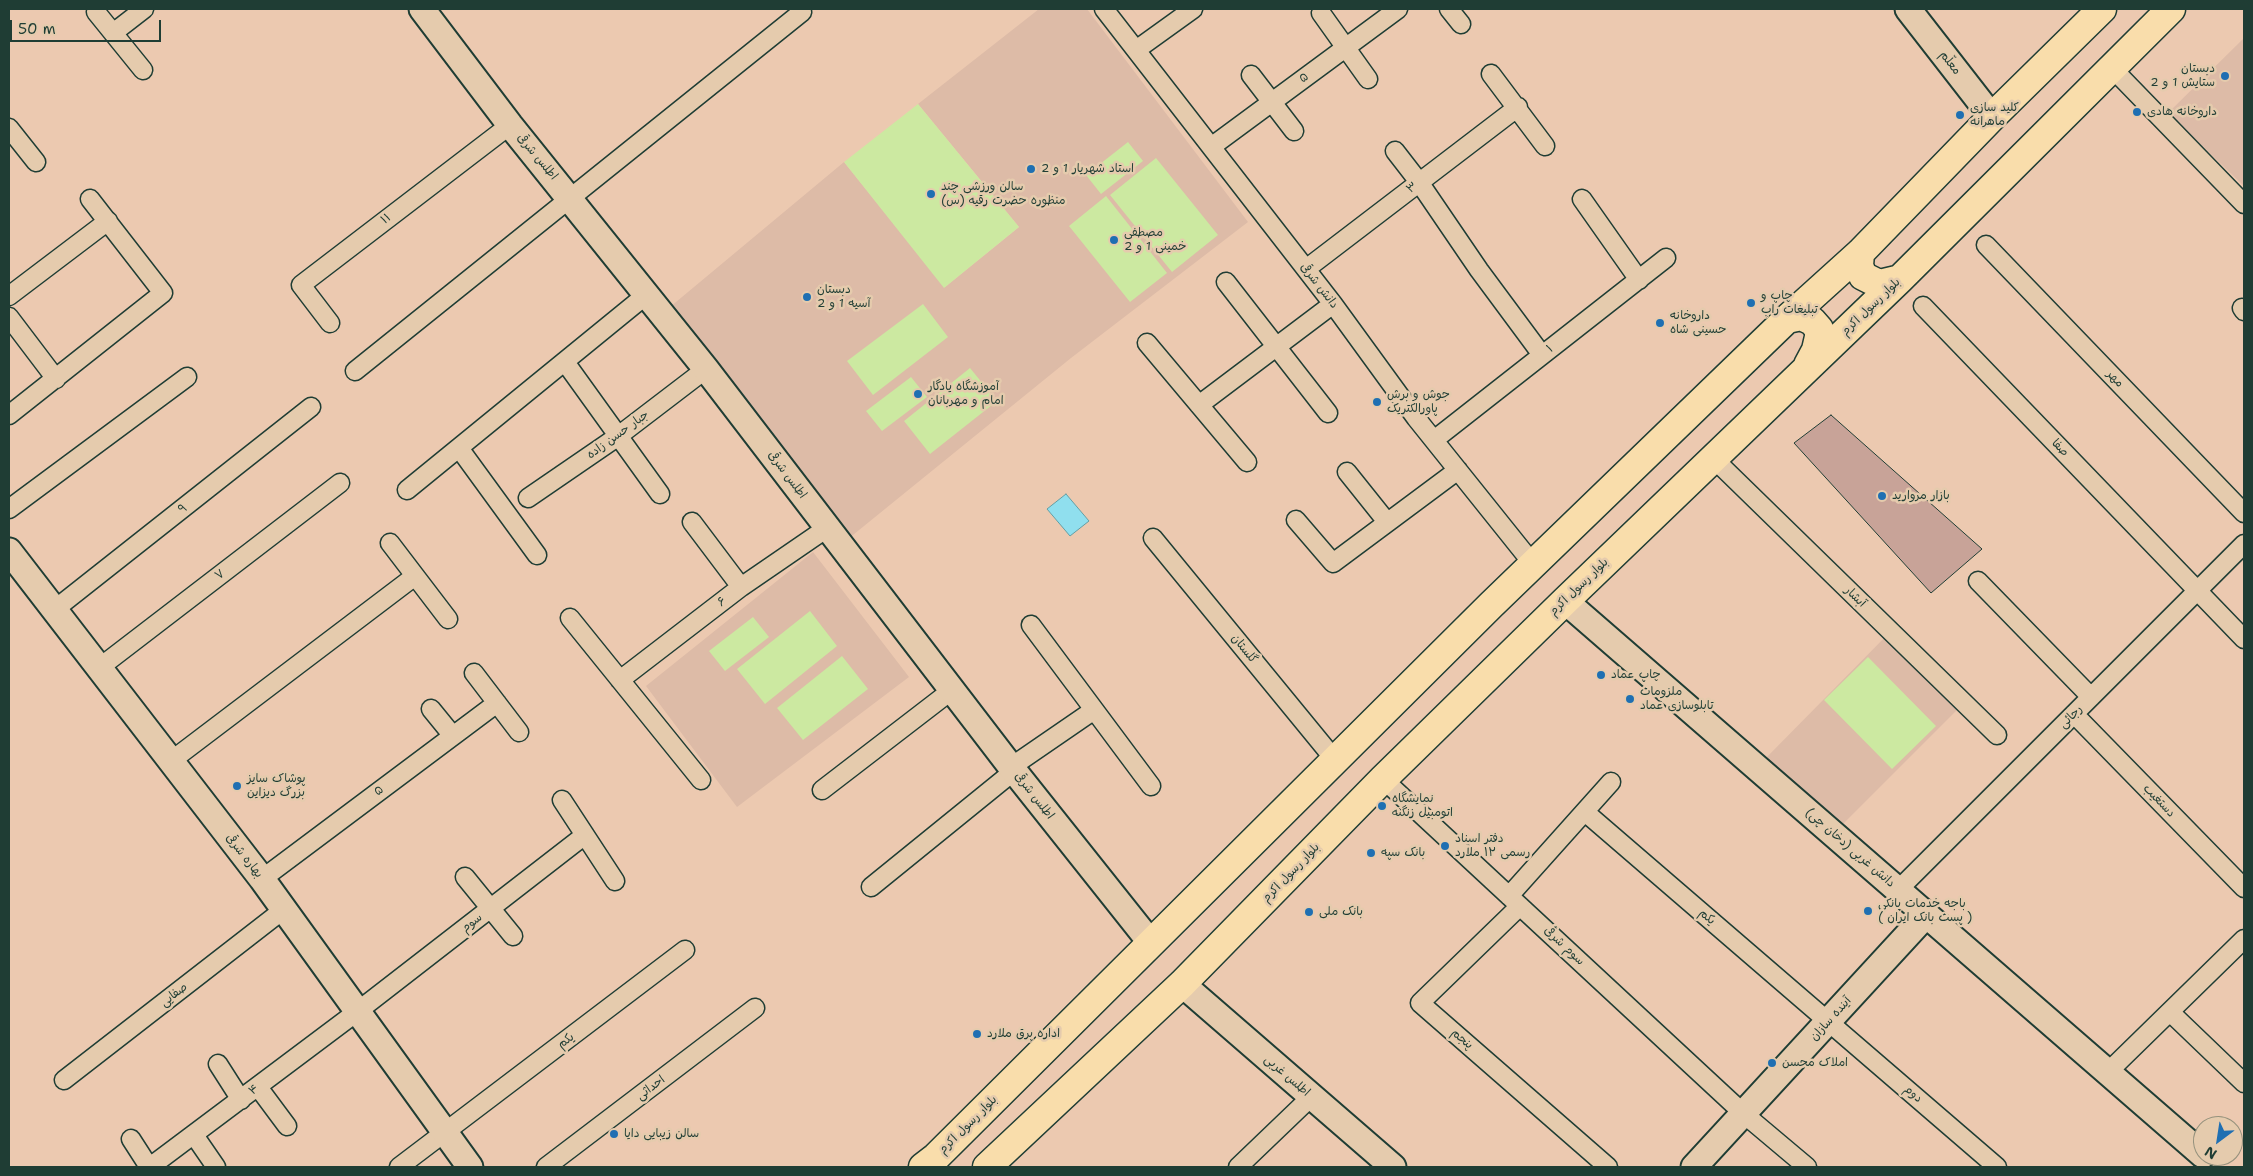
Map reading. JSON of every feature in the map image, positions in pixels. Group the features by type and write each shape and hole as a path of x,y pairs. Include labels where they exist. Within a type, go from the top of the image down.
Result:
{"main road":[{"name":"بلوار رسول اکرم","path":"923,1167 936,1157 1533,564 1787,319 1860,253 1992,117 2102,9"},
{"name":"بلوار رسول اکرم","path":"987,1167 1182,984 1383,779 1900,279 2171,9"},
{"path":"1860,253 1860,266 1863,276 1879,284 1900,279"},
{"path":"1787,319 1801,316 1812,321 1818,330 1819,337 1816,350 1808,367"}],"street":[{"path":"113,33 144,9"},
{"name":"اطلس شرقی","path":"422,9 510,125 706,369 1013,769 1150,943"},
{"name":"دانش شرقی","path":"1104,9 1333,304 1434,440 1533,564"},
{"path":"1136,50 1193,9"},
{"name":"۵","path":"1211,147 1398,9"},
{"path":"1449,9 1461,24"},
{"name":"معلّم","path":"1908,9 1992,117"},
{"path":"96,12 143,70"},
{"path":"355,371 802,12"},
{"path":"1321,13 1368,79"},
{"path":"2112,68 2244,204"},
{"path":"1491,74 1518,107 1545,146"},
{"path":"1251,75 1294,131"},
{"name":"۳","path":"1306,269 1518,107"},
{"name":"۱۱","path":"330,322 300,285 510,125"},
{"path":"9,128 36,162"},
{"path":"1395,151 1542,355"},
{"path":"9,415 163,293 90,199"},
{"path":"1582,199 1639,280"},
{"path":"9,296 108,221"},
{"name":"مهر","path":"1986,245 2244,513"},
{"name":"۱","path":"1434,440 1666,258"},
{"path":"1226,282 1328,413"},
{"path":"407,490 646,295"},
{"path":"1199,406 1333,304"},
{"name":"صفا","path":"1922,306 2244,639"},
{"path":"9,317 56,379"},
{"path":"1147,343 1247,462"},
{"path":"565,362 617,437 660,494"},
{"name":"جبار حسن زاده","path":"528,498 617,437 706,369"},
{"path":"9,509 186,377"},
{"name":"۹","path":"54,610 311,407"},
{"path":"459,448 537,555"},
{"name":"آبشار","path":"1713,458 1997,735"},
{"path":"1296,520 1333,563 1458,470"},
{"path":"1347,472 1387,522"},
{"name":"۷","path":"99,668 340,483"},
{"path":"692,522 741,588"},
{"name":"۶","path":"620,680 741,588 827,528"},
{"name":"گلستان","path":"1153,538 1335,760"},
{"path":"390,543 448,619"},
{"name":"رجائی","path":"1898,890 2244,544"},
{"name":"بهاره شرقی","path":"9,551 262,878 283,910 470,1167"},
{"path":"171,761 415,576"},
{"path":"1978,580 2091,697"},
{"name":"دانش غربی (دخان چی)","path":"1565,601 2193,1145"},
{"path":"570,618 701,780"},
{"path":"1031,625 1151,786"},
{"path":"474,673 520,732"},
{"path":"822,790 952,690"},
{"name":"۵","path":"262,878 497,703"},
{"path":"431,709 453,736"},
{"path":"871,887 1013,769 1094,710"},
{"name":"دستغیب","path":"2074,714 2244,888"},
{"name":"سوم شرقی","path":"1383,779 1744,1114 1807,1167"},
{"path":"1515,901 1611,782"},
{"path":"562,800 615,881"},
{"name":"یکم","path":"1585,812 1830,1022"},
{"name":"سوم","path":"358,1011 585,835"},
{"path":"465,877 514,936"},
{"name":"پنجم","path":"1515,901 1420,1003 1608,1167"},
{"name":"صفایی","path":"64,1080 283,910"},
{"name":"آینده سازان","path":"1694,1167 1830,1022 1926,915"},
{"path":"2108,1072 2244,939"},
{"name":"یکم","path":"399,1167 685,950"},
{"name":"اطلس غربی","path":"1182,984 1393,1167"},
{"name":"احداثی","path":"546,1167 755,1008"},
{"name":"۴","path":"150,1167 358,1011"},
{"path":"2170,1012 2244,1083"},
{"name":"دوم","path":"1830,1022 1997,1167"},
{"path":"218,1064 241,1100"},
{"path":"258,1087 286,1126"},
{"path":"1238,1167 1311,1096"},
{"path":"194,1135 216,1167"},
{"path":"131,1139 150,1167"}],"shaded area":[{"path":"1039,9 1087,9 1248,222 1071,358 848,539 670,307 844,162 945,287 1019,227 918,104"},
{"name":"دبستان ستایش 1 و 2","path":"2244,38 2244,186 2168,113"},
{"path":"813,552 909,677 737,807 646,686"},
{"path":"1891,631 1964,703 1839,828 1762,762"}],"green space":[{"name":"سالن ورزشی چند منظوره حضرت رقیه (س)","path":"918,104 1019,227 944,288 844,162"},
{"path":"1128,142 1143,161 1101,194 1086,175"},
{"path":"1156,158 1218,235 1172,272 1110,195"},
{"path":"1106,196 1167,273 1130,302 1069,226"},
{"path":"923,304 948,337 873,395 847,361"},
{"path":"970,368 997,401 930,454 904,421"},
{"path":"911,377 927,397 882,431 866,411"},
{"path":"810,611 837,646 765,704 737,669"},
{"path":"753,617 769,637 725,671 709,651"},
{"path":"842,656 868,689 803,740 777,708"},
{"path":"1868,657 1936,726 1892,769 1824,700"}],"water":[{"path":"1066,494 1089,521 1070,536 1047,509"}],"building":[{"name":"بازار مروارید","path":"1831,415 1982,549 1931,593 1794,443"}],"place":[{"name":"دبستان ستایش 1 و 2","path":"2225,76"},
{"name":"داروخانه هادی","path":"2137,112"},
{"name":"کلید سازی ماهرانه","path":"1960,115"},
{"name":"استاد شهریار 1 و 2","path":"1031,169"},
{"name":"سالن ورزشی چند منظوره حضرت رقیه (س)","path":"931,194"},
{"name":"مصطفی خمینی 1 و 2","path":"1114,240"},
{"name":"دبستان آسیه 1 و 2","path":"807,297"},
{"name":"چاپ و تبلیغات راب","path":"1751,303"},
{"name":"داروخانه حسینی شاه","path":"1660,323"},
{"name":"آموزشگاه یادگار امام و مهربانان","path":"918,394"},
{"name":"جوش و برش پاورالکتریک","path":"1377,402"},
{"name":"بازار مروارید","path":"1882,496"},
{"name":"چاپ عماد","path":"1601,675"},
{"name":"ملزومات تابلوسازی عماد","path":"1630,699"},
{"name":"پوشاک سایز بزرگ دیزاین","path":"237,786"},
{"name":"نمایشگاه اتومبیل زنگنه","path":"1382,806"},
{"name":"دفتر اسناد رسمی ۱۲ ملارد","path":"1445,846"},
{"name":"بانک سپه","path":"1371,853"},
{"name":"باجه خدمات بانکی ( پست بانک ایران )","path":"1868,911"},
{"name":"بانک ملی","path":"1309,912"},
{"name":"اداره برق ملارد","path":"977,1034"},
{"name":"املاک محسن","path":"1772,1063"},
{"name":"سالن زیبایی دایا","path":"614,1134"}]}
